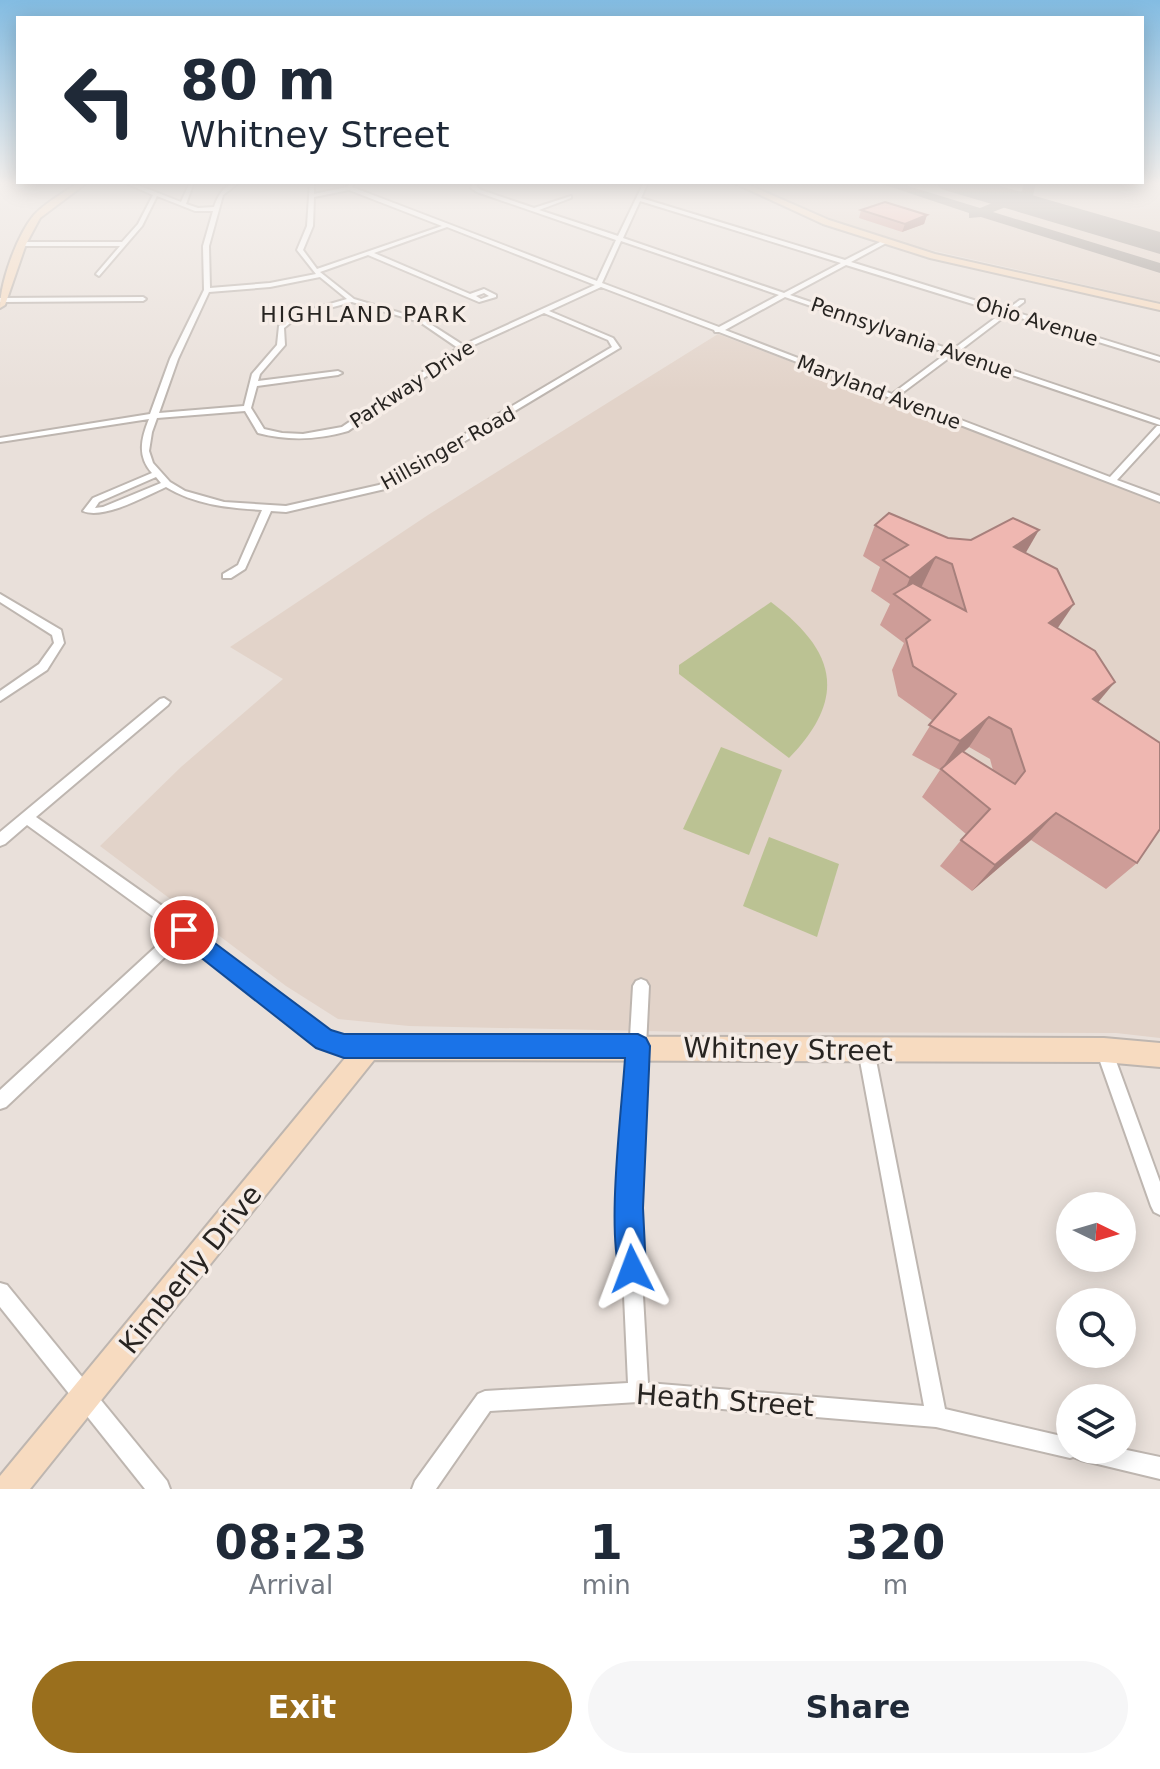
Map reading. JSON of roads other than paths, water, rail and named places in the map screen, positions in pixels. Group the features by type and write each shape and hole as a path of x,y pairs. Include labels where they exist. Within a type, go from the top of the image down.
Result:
{"street":[{"path":"19,251 1,301 143,299"},
{"path":"99,274 118,251"},
{"path":"167,484 104,510 88,511 96,500 157,474 145,451 153,416 207,290 206,251"},
{"path":"301,251 318,273 352,300 422,321 463,348"},
{"path":"207,290 270,285 318,273 373,251"},
{"name":"Maryland Avenue","path":"508,251 1160,499"},
{"path":"598,286 613,251"},
{"name":"Pennsylvania Avenue","path":"656,251 1160,426"},
{"name":"Ohio Avenue","path":"811,251 1160,359"},
{"path":"717,331 866,251"},
{"path":"921,251 1160,307"},
{"path":"369,253 471,296"},
{"name":"Parkway Drive","path":"247,408 261,431 276,436 322,436 345,429 463,348 598,286"},
{"path":"0,440 153,416 247,408 262,364 281,345 281,327 287,320 352,300"},
{"path":"892,397 1022,301"},
{"name":"Hillsinger Road","path":"157,474 182,493 223,505 267,509 305,507 382,487 614,352 616,345 611,339 544,311"},
{"path":"255,384 338,373"},
{"path":"1111,481 1160,426"},
{"path":"227,576 242,567 267,509"},
{"path":"0,697 43,667 59,643 57,633 1,600"},
{"path":"0,840 164,702"},
{"path":"27,818 184,930 324,1040 368,1048"},
{"path":"0,1101 184,930"},
{"path":"638,1392 629,1208 641,986"},
{"name":"Whitney Street","path":"368,1048 638,1046 1104,1050 1160,1055"},
{"name":"Kimberly Drive","path":"10,1489 368,1048"},
{"path":"866,1050 936,1417"},
{"path":"1104,1050 1160,1206"},
{"path":"0,1292 84,1400 159,1489"},
{"name":"Heath Street","path":"423,1489 485,1401 638,1392 936,1417 1056,1445"},
{"path":"1136,1463 1160,1468"}],"district":[{"name":"HIGHLAND PARK","path":"364,314"}]}
